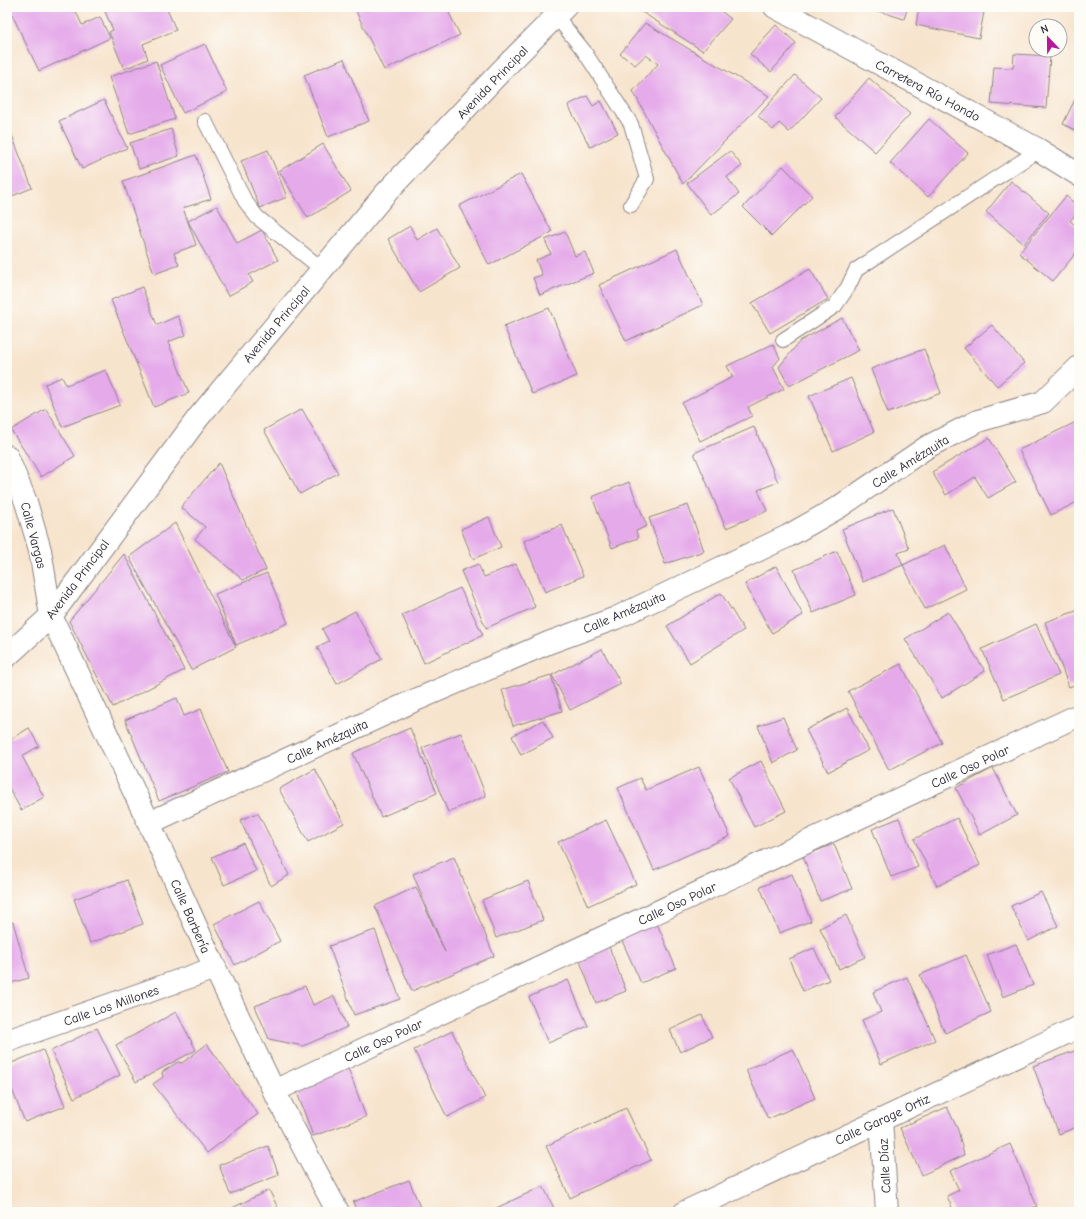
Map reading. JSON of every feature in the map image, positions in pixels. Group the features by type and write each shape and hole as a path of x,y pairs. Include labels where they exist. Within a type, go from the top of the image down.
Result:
{"street":[{"name":"Carretera Río Hondo","path":"775,7 1039,150 1079,175"},
{"name":"Avenida Principal","path":"7,656 51,616 198,418 385,194 560,11"},
{"name":"Calle Amézquita","path":"149,823 411,702 548,643 616,618 788,536 838,507 927,447 978,421 1043,402 1079,368"},
{"name":"Calle Vargas","path":"7,456 26,502 40,550 51,616"},
{"name":"Calle Barbería","path":"51,616 274,1091 338,1212"},
{"name":"Calle Oso Polar","path":"274,1091 1079,715"},
{"name":"Calle Los Millones","path":"7,1041 215,968"},
{"name":"Calle Garage Ortiz","path":"685,1212 1079,1027"},
{"name":"Calle Díaz","path":"882,1120 887,1212"}],"lane":[{"path":"560,11 631,124 647,179 631,205"},
{"path":"206,121 245,201 257,217 322,269"},
{"path":"783,340 835,306 848,287 856,270 1039,150"}],"building":[{"path":"74,7 82,25 100,17 110,38 39,71 9,8"},
{"path":"103,7 166,7 176,30 143,44 148,59 124,69 109,32 113,30"},
{"path":"354,7 446,7 460,35 384,70"},
{"path":"634,7 716,7 731,19 703,51"},
{"path":"866,7 908,7 904,19"},
{"path":"919,7 985,7 979,38 916,25"},
{"path":"645,23 769,96 683,184 633,91 658,64 646,55 635,65 620,54"},
{"path":"776,25 796,43 771,72 750,54"},
{"path":"205,44 227,92 183,113 160,65"},
{"path":"1014,54 1028,55 1028,58 1050,58 1046,108 991,104 994,67 1013,68"},
{"path":"344,59 369,121 328,137 304,75"},
{"path":"156,61 175,119 129,134 109,77"},
{"path":"795,75 821,98 789,132 779,123 773,130 758,116"},
{"path":"869,78 910,114 875,152 835,117"},
{"path":"1079,91 1079,132 1063,124"},
{"path":"587,96 593,106 601,101 618,133 590,147 568,105"},
{"path":"104,100 127,148 82,169 59,121"},
{"path":"929,119 968,153 928,197 890,163"},
{"path":"7,122 32,188 7,198"},
{"path":"171,129 179,156 139,169 130,143"},
{"path":"323,144 351,191 308,218 279,171"},
{"path":"268,150 287,197 260,208 241,161"},
{"path":"730,151 742,166 727,177 739,194 711,215 687,183"},
{"path":"196,155 211,199 183,208 196,245 174,253 179,265 154,274 123,181"},
{"path":"783,166 812,196 772,236 743,207"},
{"path":"521,174 552,232 489,265 459,206"},
{"path":"1011,181 1049,213 1024,244 986,212"},
{"path":"1066,196 1079,207 1079,210 1070,221 1079,228 1079,249 1053,281 1019,253"},
{"path":"217,206 237,243 262,230 278,260 249,275 253,282 228,296 188,221"},
{"path":"410,226 417,240 437,228 460,268 419,292 388,239"},
{"path":"565,232 575,256 585,252 594,273 540,295 533,278 542,275 536,260 551,254 545,240"},
{"path":"677,249 703,305 626,341 599,285"},
{"path":"810,269 828,299 770,333 752,303"},
{"path":"142,287 157,325 178,316 186,335 168,342 189,393 154,407 111,300"},
{"path":"549,308 577,376 532,394 504,326"},
{"path":"842,318 859,350 789,386 779,367 800,341"},
{"path":"992,325 1024,363 997,386 964,348"},
{"path":"773,344 780,358 773,367 784,389 748,407 752,416 700,441 682,403 733,377 727,366"},
{"path":"924,349 941,393 888,413 871,369"},
{"path":"106,370 120,405 62,427 45,384 62,377 66,385"},
{"path":"851,378 874,432 833,451 809,396"},
{"path":"46,409 75,456 41,477 11,430"},
{"path":"302,409 338,473 300,494 264,430"},
{"path":"1078,421 1079,501 1051,515 1019,450"},
{"path":"754,427 778,482 758,490 767,511 726,528 694,453"},
{"path":"989,438 1016,482 988,498 975,477 946,495 932,472"},
{"path":"219,463 266,570 243,580 195,539 205,527 181,507"},
{"path":"629,482 647,526 636,531 638,538 612,548 592,497"},
{"path":"688,505 704,551 665,564 649,518"},
{"path":"893,508 909,549 898,553 903,565 863,582 842,529"},
{"path":"489,517 501,547 473,559 461,529"},
{"path":"175,523 236,647 191,670 129,557"},
{"path":"562,525 583,576 545,592 524,541"},
{"path":"945,545 966,589 925,609 903,565"},
{"path":"837,551 856,595 813,613 794,570"},
{"path":"124,554 184,670 113,707 69,621"},
{"path":"478,564 484,577 516,564 535,607 486,628 461,571"},
{"path":"776,566 803,615 772,633 745,584"},
{"path":"267,573 288,623 236,645 215,594"},
{"path":"460,588 483,635 424,663 402,615"},
{"path":"721,593 744,630 690,663 667,626"},
{"path":"1079,610 1079,683 1069,687 1045,622"},
{"path":"355,611 382,659 337,684 317,647 329,641 322,629"},
{"path":"948,612 985,671 942,698 905,639"},
{"path":"1036,624 1059,675 1004,699 982,649"},
{"path":"602,649 621,684 570,710 552,675"},
{"path":"901,664 942,743 889,770 848,691"},
{"path":"551,675 562,711 513,726 502,690"},
{"path":"177,698 184,716 201,709 228,772 159,801 125,720"},
{"path":"847,708 869,750 828,772 806,730"},
{"path":"783,717 797,750 773,763 758,726"},
{"path":"543,720 553,738 521,755 512,736"},
{"path":"29,728 39,746 22,756 44,797 21,810 7,784 7,732 11,739"},
{"path":"410,728 437,793 381,817 353,753"},
{"path":"461,733 486,796 448,812 422,748"},
{"path":"761,761 786,811 754,827 729,778"},
{"path":"699,767 730,836 654,870 618,788 640,778 646,790"},
{"path":"993,768 1017,815 980,835 956,788"},
{"path":"315,769 344,823 308,842 279,789"},
{"path":"258,813 289,875 271,886 240,820"},
{"path":"899,818 918,867 891,877 872,829"},
{"path":"957,818 980,865 937,886 914,839"},
{"path":"606,820 636,884 588,906 558,842"},
{"path":"243,843 256,871 224,885 212,857"},
{"path":"834,844 852,889 820,901 803,856"},
{"path":"454,857 494,956 412,991 375,906 416,887 445,952 413,874"},
{"path":"792,874 811,921 779,933 760,887"},
{"path":"127,880 143,924 90,943 74,899"},
{"path":"528,881 543,920 496,938 482,900"},
{"path":"1041,892 1058,926 1028,941 1011,906"},
{"path":"259,901 280,941 235,965 214,924"},
{"path":"846,915 865,957 839,969 820,928"},
{"path":"655,919 676,968 641,983 619,934"},
{"path":"13,922 29,978 7,984 7,923"},
{"path":"375,930 400,999 354,1015 329,946"},
{"path":"608,944 626,991 596,1003 578,956"},
{"path":"1016,944 1033,985 1003,997 987,955"},
{"path":"814,948 829,980 803,991 789,959"},
{"path":"966,955 991,1012 945,1033 920,975"},
{"path":"907,977 935,1040 881,1064 862,1020 881,1012 873,992"},
{"path":"568,980 588,1026 548,1043 529,997"},
{"path":"305,986 313,1005 334,996 347,1027 303,1046 269,1039 255,1006"},
{"path":"176,1012 196,1050 136,1082 116,1045"},
{"path":"702,1015 712,1037 680,1052 670,1030"},
{"path":"97,1028 120,1075 74,1098 51,1051"},
{"path":"452,1031 485,1098 447,1117 414,1050"},
{"path":"207,1044 258,1114 207,1153 153,1084 163,1077 162,1072 178,1062 182,1063"},
{"path":"793,1049 815,1098 768,1119 746,1070"},
{"path":"43,1050 65,1106 25,1122 7,1077 7,1065"},
{"path":"1077,1050 1079,1056 1079,1126 1059,1134 1033,1066"},
{"path":"348,1068 366,1117 313,1136 295,1087"},
{"path":"947,1107 958,1130 964,1155 922,1175 900,1128"},
{"path":"626,1108 651,1160 570,1198 546,1146"},
{"path":"1010,1144 1037,1206 1023,1212 954,1212 947,1196 959,1190 950,1171"},
{"path":"268,1146 279,1175 230,1194 219,1165"},
{"path":"409,1180 422,1212 357,1212 353,1202"},
{"path":"543,1186 556,1212 488,1212"},
{"path":"269,1190 280,1212 224,1212"}]}
